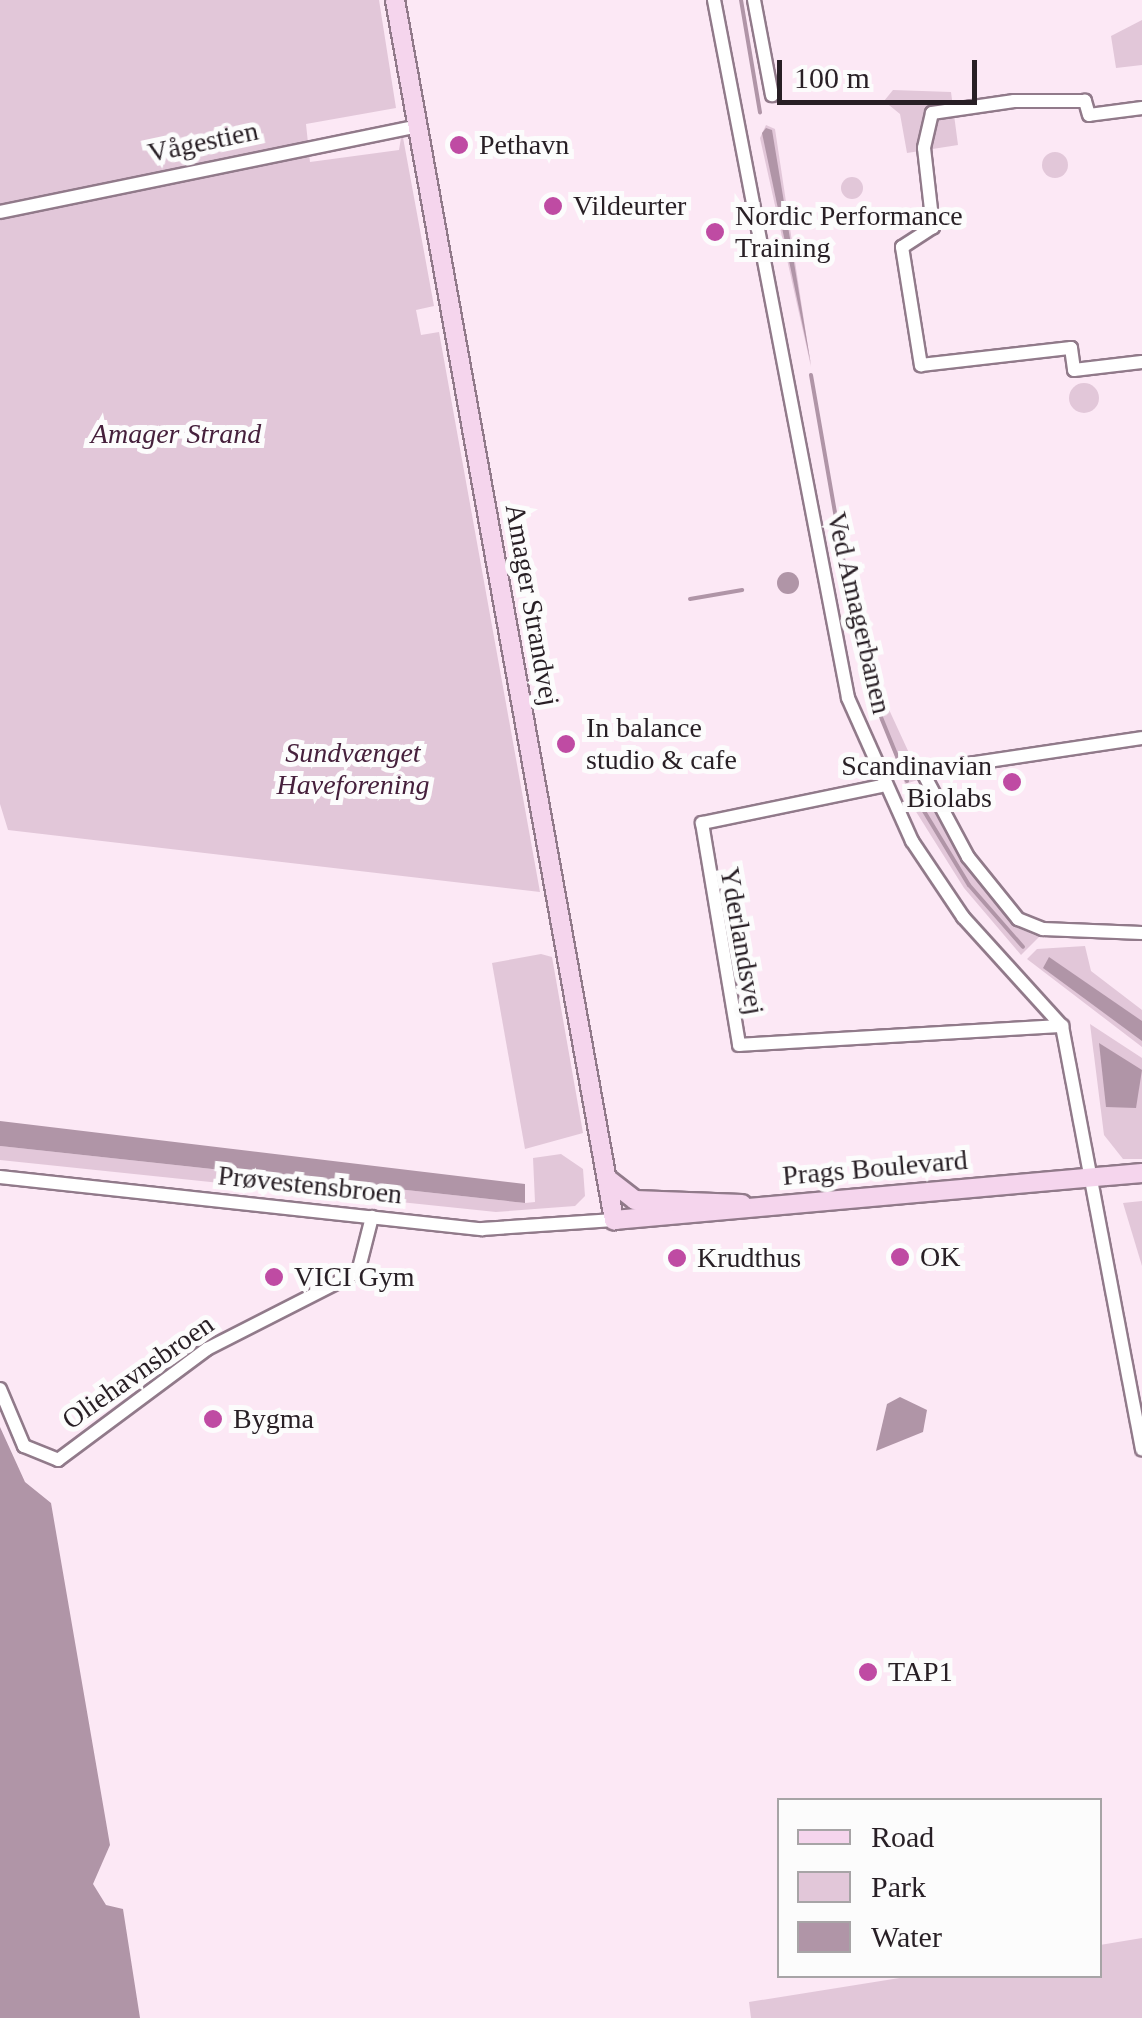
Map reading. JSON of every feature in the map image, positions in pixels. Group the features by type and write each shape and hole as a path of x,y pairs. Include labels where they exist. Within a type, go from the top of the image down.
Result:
{"street":[{"name":"Amager Strandvej","path":"395,0 614,1220"},
{"name":"Ved Amagerbanen","path":"714,0 832,631 881,786 962,916 1062,1026"},
{"path":"754,0 772,95"},
{"path":"1142,108 1089,114 1085,101 1014,101 932,113 924,148 933,228 902,247 922,365 1071,348 1074,370 1142,362"},
{"name":"Vågestien","path":"0,212 418,126"},
{"path":"1142,738 922,771 968,858 1018,920 1043,930 1142,933"},
{"name":"Yderlandsvej","path":"881,786 702,823 739,1045 1062,1026"},
{"path":"1062,1026 1142,1450"},
{"name":"Prags Boulevard","path":"614,1220 1142,1173"},
{"path":"606,1176 635,1200 722,1197 752,1207"},
{"name":"Prøvestensbroen","path":"0,1177 482,1229 614,1220"},
{"name":"Oliehavnsbroen","path":"0,1388 24,1446 58,1460 207,1349 358,1272 372,1217"}],"green space":[{"path":"0,0 379,0 396,108 306,124 310,162 399,150 402,132 434,306 416,310 421,335 439,332 540,892 8,830 0,804"},
{"path":"1142,20 1142,65 1116,68 1111,36"},
{"path":"893,90 951,92 958,145 907,153 900,114 884,101"},
{"path":"766,125 775,129 811,367 760,138"},
{"path":"1055,152 1064,156 1068,165 1064,174 1055,178 1046,174 1042,165 1046,156"},
{"path":"852,177 860,180 860,196 852,199 844,196 841,188 844,180"},
{"path":"1084,383 1095,387 1099,398 1095,409 1084,413 1073,409 1069,398 1073,387"},
{"path":"860,600 874,677 921,779 905,784 859,658 847,602"},
{"path":"924,787 1013,926 1039,937 1021,955 964,888 903,791"},
{"path":"1085,946 1091,971 1142,1010 1142,1047 1027,959 1037,949"},
{"path":"541,954 552,957 583,1133 525,1149 492,963"},
{"path":"1090,1024 1142,1058 1142,1159 1123,1159 1104,1135"},
{"path":"0,1146 525,1203 535,1202 533,1158 561,1154 583,1169 585,1196 575,1206 496,1212 0,1160"},
{"path":"1142,1201 1142,1266 1123,1203"},
{"path":"1142,1938 1142,2018 751,2018 749,2002 899,1978 1102,1978 1102,1945"}],"water":[{"path":"766,128 772,130 811,365 762,133"},
{"path":"784,572 792,572 799,583 792,594 784,594 777,587 777,579"},
{"path":"1049,957 1142,1021 1142,1041 1043,968"},
{"path":"1099,1043 1142,1070 1136,1108 1106,1107"},
{"path":"0,1121 525,1184 525,1203 0,1146"},
{"path":"900,1397 927,1410 923,1432 876,1451 887,1404"},
{"path":"0,1427 25,1482 51,1503 110,1845 93,1884 106,1905 123,1909 140,2018 0,2018"}],"waterway":[{"path":"741,0 760,112"},
{"path":"811,375 836,518"},
{"path":"838,532 850,593"},
{"path":"690,599 742,590"},
{"path":"853,607 876,705 907,781"},
{"path":"916,798 969,885 1023,947"}],"place":[{"name":"Pethavn","path":"459,145"},
{"name":"Vildeurter","path":"553,206"},
{"name":"Nordic Performance Training","path":"715,232"},
{"name":"In balance studio & cafe","path":"566,744"},
{"name":"Scandinavian Biolabs","path":"1012,782"},
{"name":"OK","path":"900,1257"},
{"name":"Krudthus","path":"677,1258"},
{"name":"VICI Gym","path":"274,1277"},
{"name":"Bygma","path":"213,1419"},
{"name":"TAP1","path":"868,1672"}],"park label":[{"name":"Amager Strand","path":"176,434"},
{"name":"Sundvænget Haveforening","path":"353,769"}]}
